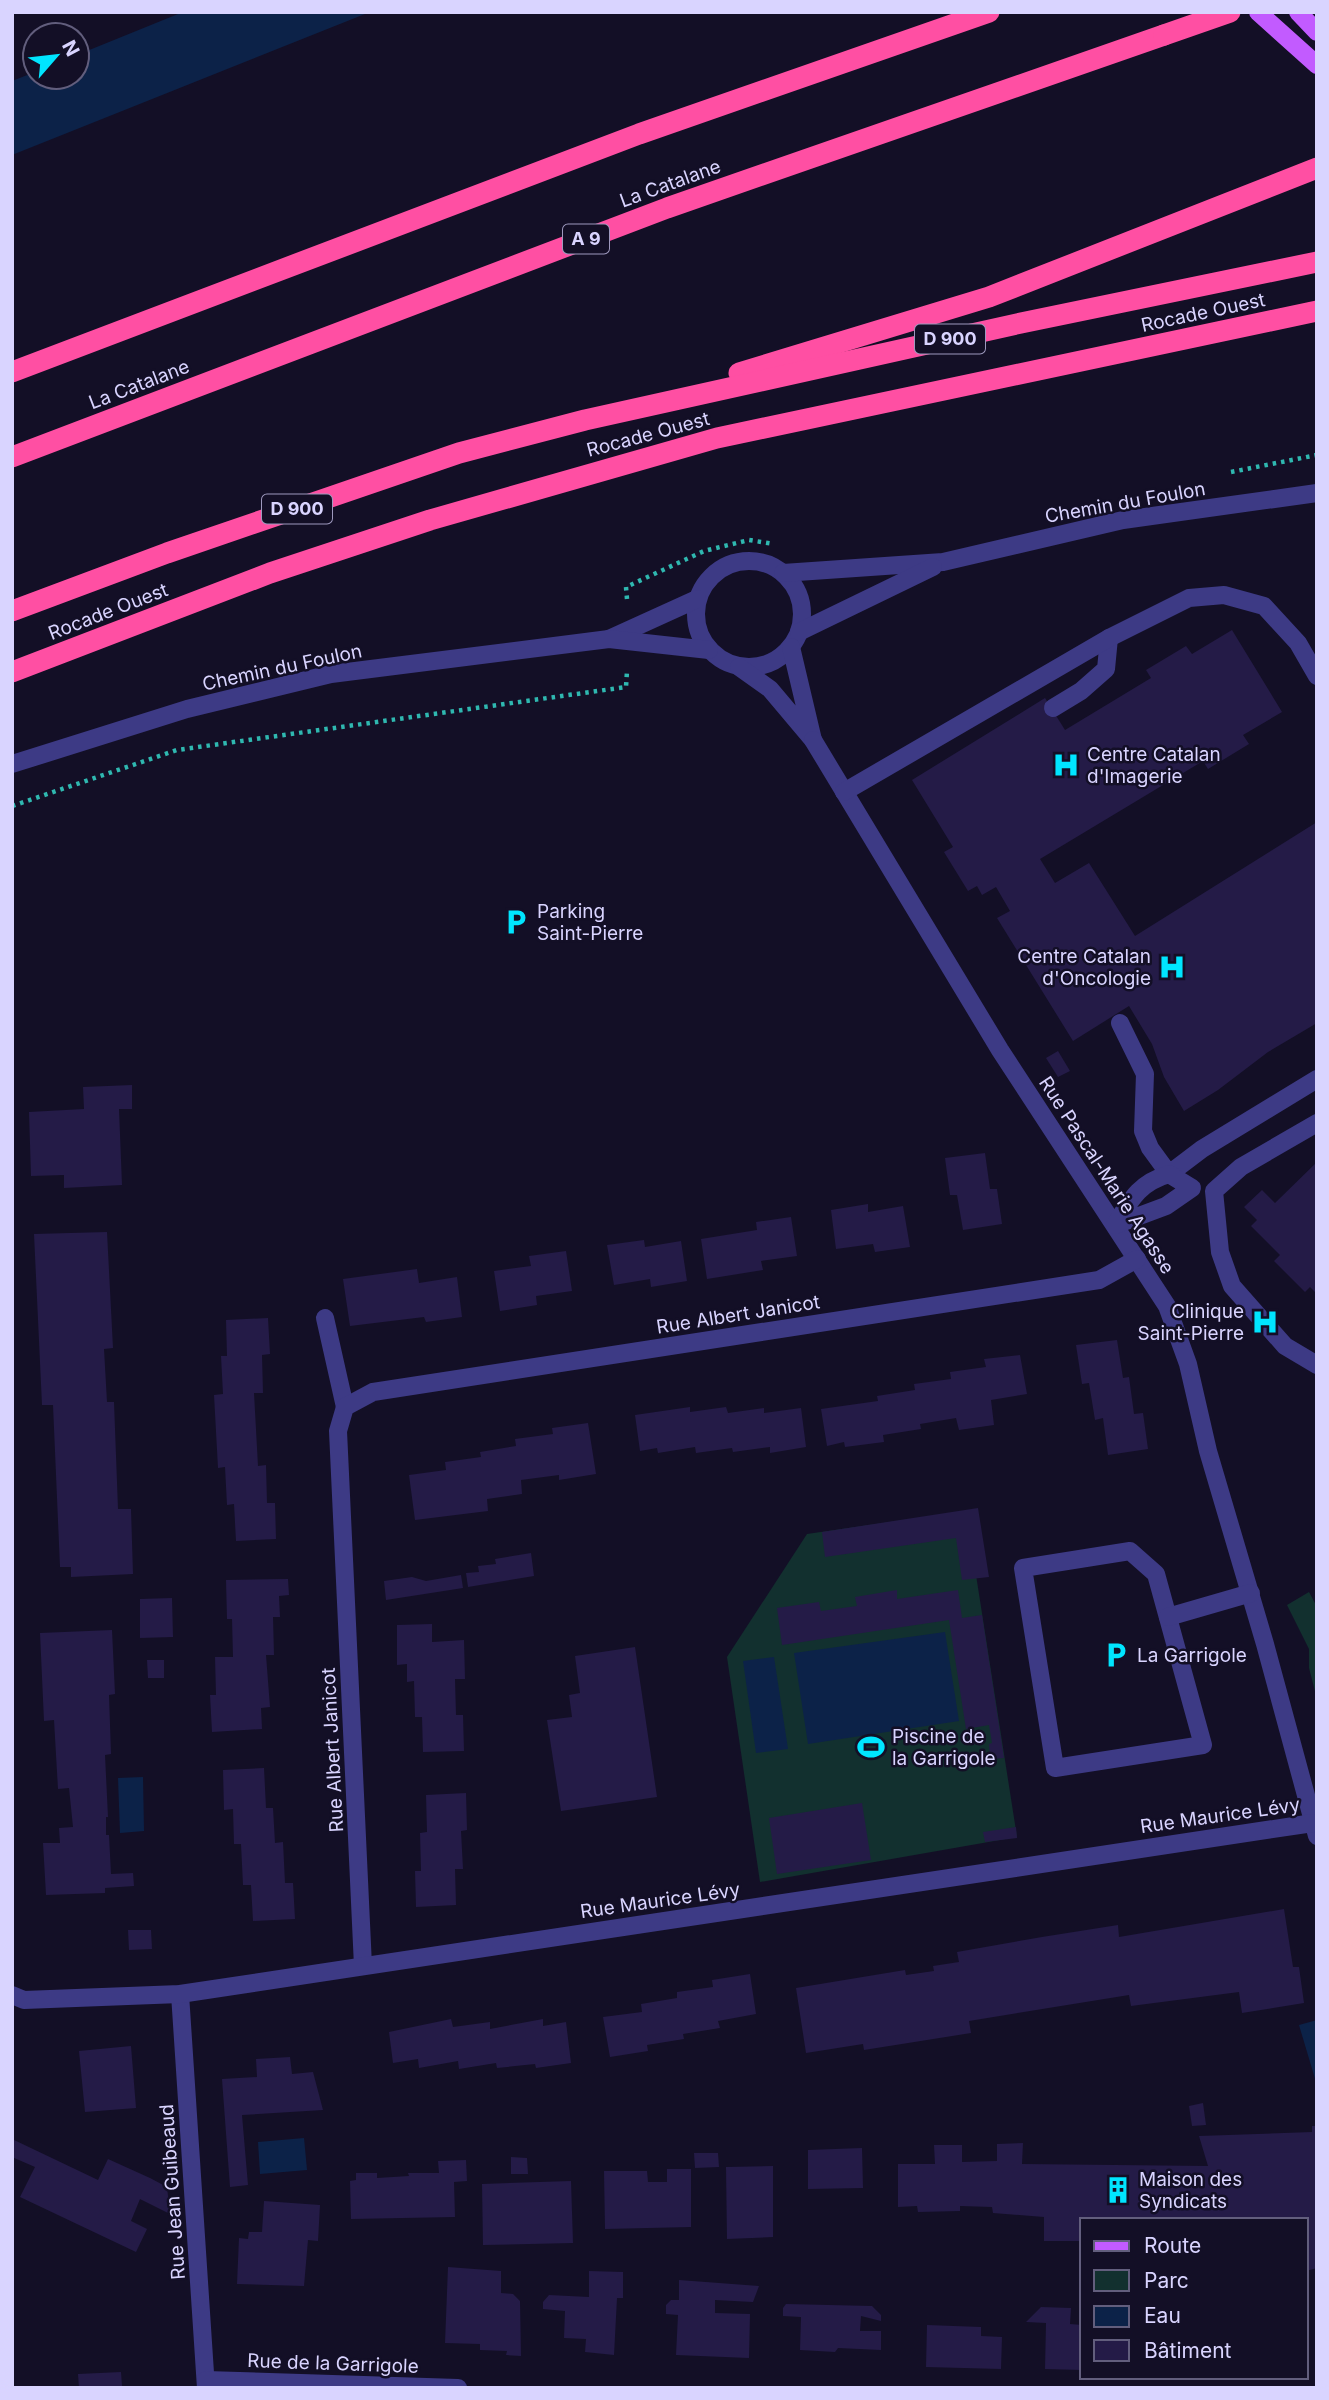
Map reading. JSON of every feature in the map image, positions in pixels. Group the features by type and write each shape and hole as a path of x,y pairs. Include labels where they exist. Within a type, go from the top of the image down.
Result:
{"highway":[{"path":"12,372 639,134 989,12"},
{"name":"La Catalane","path":"12,457 667,208 1230,12"},
{"path":"585,419 989,297 1317,168"},
{"name":"Rocade Ouest","path":"12,611 167,553 459,453 585,419 1021,323 1317,262"},
{"name":"Rocade Ouest","path":"12,672 270,573 430,520 703,442 1317,311"}],"main road":[{"path":"1258,12 1317,65"},
{"path":"1298,12 1317,32"}],"street":[{"name":"Chemin du Foulon","path":"783,573 943,562 1123,520 1317,493"},
{"path":"750,560 768,564 783,573 794,585 802,616 795,639 780,657 768,664 739,667 723,661 709,650 699,634 695,617 697,599 704,583 717,570 733,562 750,560"},
{"name":"Chemin du Foulon","path":"795,639 943,562"},
{"path":"844,792 1109,638 1189,598 1224,595 1264,607 1298,643 1317,676"},
{"name":"Chemin du Foulon","path":"609,639 697,599"},
{"path":"1053,708 1082,691 1106,668 1109,638"},
{"name":"Chemin du Foulon","path":"12,764 187,709 331,674 609,639 709,650"},
{"name":"Rue Pascal-Marie Agasse","path":"795,639 813,740"},
{"name":"Rue Pascal-Marie Agasse","path":"739,667 770,689 813,740 1000,1050 1167,1306 1188,1364 1209,1451 1315,1829"},
{"path":"1120,1023 1144,1074 1143,1131 1150,1147 1169,1174 1192,1188 1214,1191 1241,1167 1317,1123"},
{"path":"1115,1225 1132,1197 1152,1179 1169,1174 1202,1149 1317,1079"},
{"path":"1115,1225 1166,1206 1192,1188"},
{"path":"1214,1191 1220,1252 1232,1286 1285,1346 1317,1365"},
{"name":"Rue Albert Janicot","path":"345,1407 373,1392 1099,1280 1137,1259"},
{"name":"Rue Albert Janicot","path":"326,1318 345,1407 338,1430 363,1966"},
{"path":"1130,1550 1156,1574 1168,1617 1203,1745 1055,1768 1023,1568 1130,1550"},
{"path":"1168,1617 1251,1593"},
{"name":"Rue Maurice Lévy","path":"12,1995 24,2000 180,1994 1315,1829"},
{"name":"Rue Jean Guibeaud","path":"180,1994 206,2384"},
{"name":"Rue de la Garrigole","path":"206,2384 458,2388"}],"path":[{"path":"1223,474 1317,455"},
{"path":"627,608 626,587 704,551 749,540 775,544"},
{"path":"12,806 177,750 626,687 627,668"}],"green space":[{"name":"Piscine de la Garrigole","path":"966,1511 1017,1837 760,1882 727,1657 807,1534"},
{"path":"1309,1592 1317,1607 1317,1699 1309,1668 1309,1649 1287,1605"}],"water":[{"path":"183,12 370,12 12,155 12,81 21,77 21,91 91,91 91,49"},
{"path":"945,1632 959,1721 808,1744 794,1653"},
{"path":"774,1657 788,1749 756,1753 743,1661"},
{"path":"143,1777 144,1831 120,1833 118,1778"},
{"path":"1317,2020 1317,2082 1316,2082 1299,2025"},
{"path":"304,2138 307,2170 260,2174 258,2142"}],"building":[{"path":"1232,630 1282,712 1243,735 1249,744 1208,769 1203,761 1040,859 1055,883 1089,863 1135,936 1317,822 1317,1023 1268,1052 1218,1090 1184,1111 1164,1077 1152,1044 1129,1006 1073,1041 997,918 1010,911 996,887 982,895 977,886 968,891 944,852 953,847 912,780 1045,698 1065,730 1151,678 1146,670 1186,646 1192,654"},
{"path":"1058,1051 1070,1071 1058,1077 1046,1058"},
{"path":"132,1085 132,1109 119,1109 122,1185 64,1188 64,1175 31,1176 29,1112 84,1109 83,1087"},
{"path":"985,1153 990,1189 997,1189 1002,1224 963,1230 957,1195 950,1195 945,1158"},
{"path":"1317,1162 1317,1294 1310,1287 1305,1292 1274,1261 1280,1255 1251,1226 1257,1220 1244,1207 1262,1190 1275,1203"},
{"path":"868,1204 868,1212 903,1206 910,1247 875,1252 873,1244 836,1249 831,1210"},
{"path":"791,1217 797,1256 761,1261 763,1270 707,1279 701,1239 757,1230 756,1222"},
{"path":"107,1232 113,1348 104,1349 107,1402 114,1402 118,1509 131,1509 133,1574 71,1577 71,1567 60,1567 53,1405 42,1405 34,1234"},
{"path":"644,1240 645,1247 681,1241 687,1281 651,1287 650,1279 614,1285 607,1245"},
{"path":"566,1251 572,1291 536,1296 537,1305 500,1311 494,1271 531,1266 529,1256"},
{"path":"417,1269 419,1283 457,1277 462,1317 426,1322 424,1317 350,1326 343,1279"},
{"path":"268,1318 270,1354 262,1355 263,1393 254,1393 258,1466 266,1465 267,1503 275,1503 276,1539 236,1541 234,1504 227,1505 225,1467 218,1468 214,1395 223,1394 221,1356 227,1356 226,1320"},
{"path":"1117,1340 1123,1378 1129,1377 1134,1414 1143,1413 1148,1449 1108,1455 1103,1418 1095,1420 1089,1383 1082,1384 1076,1345"},
{"path":"1020,1355 1027,1394 991,1400 994,1425 959,1430 956,1418 920,1424 921,1429 883,1435 884,1442 845,1447 844,1442 827,1446 821,1409 878,1401 877,1396 915,1390 914,1384 951,1379 950,1372 986,1367 984,1359"},
{"path":"690,1407 690,1412 726,1407 728,1413 764,1408 764,1413 801,1408 806,1447 770,1453 770,1447 733,1452 732,1448 696,1453 695,1447 658,1453 657,1448 640,1451 635,1415"},
{"path":"588,1423 596,1474 559,1480 559,1475 521,1480 522,1494 487,1499 488,1511 415,1520 409,1475 446,1470 445,1462 481,1457 480,1452 516,1446 515,1439 553,1434 552,1428"},
{"path":"978,1508 989,1577 962,1580 956,1538 825,1557 822,1532"},
{"path":"531,1553 534,1576 468,1587 466,1573 479,1572 478,1566 496,1564 495,1559"},
{"path":"461,1575 463,1588 386,1600 384,1581 412,1577 426,1581"},
{"path":"288,1579 289,1595 279,1596 280,1617 273,1617 274,1655 266,1655 270,1707 261,1708 262,1729 212,1732 210,1695 216,1695 215,1657 233,1657 232,1619 227,1619 226,1580"},
{"path":"897,1590 897,1599 958,1590 962,1618 982,1615 1004,1758 990,1759 989,1744 992,1743 989,1725 966,1729 949,1620 782,1645 777,1608 819,1602 821,1611 857,1606 855,1597"},
{"path":"172,1598 173,1637 140,1638 140,1599"},
{"path":"432,1624 432,1642 464,1640 465,1679 455,1679 456,1715 463,1715 464,1751 423,1752 422,1717 415,1717 414,1681 407,1682 407,1664 397,1665 397,1625"},
{"path":"112,1630 115,1694 109,1695 111,1754 105,1755 108,1817 106,1835 109,1835 111,1874 133,1873 134,1886 105,1888 105,1893 46,1895 43,1843 60,1843 59,1828 73,1827 69,1788 58,1789 54,1720 44,1721 40,1633"},
{"path":"635,1647 657,1797 561,1811 547,1720 572,1717 569,1695 580,1693 575,1656"},
{"path":"147,1660 164,1660 164,1678 148,1678"},
{"path":"264,1768 266,1808 273,1808 275,1843 283,1842 285,1883 293,1883 295,1919 253,1921 251,1885 243,1885 241,1844 234,1844 233,1809 224,1810 223,1770"},
{"path":"466,1793 467,1830 461,1831 463,1869 455,1869 456,1905 416,1907 415,1871 421,1871 420,1833 427,1832 426,1795"},
{"path":"862,1803 871,1860 777,1874 769,1818"},
{"path":"1016,1827 1017,1838 985,1842 983,1832"},
{"path":"1284,1909 1293,1967 1299,1967 1304,2003 1242,2013 1239,1992 1131,2006 1129,1995 969,2021 971,2033 864,2050 863,2044 806,2053 796,1988 905,1970 906,1975 934,1971 933,1966 959,1962 957,1952 1042,1937 1118,1925 1119,1937"},
{"path":"128,1930 151,1930 152,1949 129,1950"},
{"path":"750,1974 756,2014 718,2021 720,2028 683,2034 684,2039 647,2045 648,2051 610,2057 603,2017 642,2012 641,2004 677,1998 677,1992 713,1987 712,1980"},
{"path":"451,2019 453,2027 490,2022 490,2029 543,2019 543,2026 566,2022 571,2063 536,2068 535,2064 497,2068 496,2063 459,2069 458,2061 419,2068 418,2059 393,2063 389,2032"},
{"path":"131,2046 136,2108 85,2112 79,2051"},
{"path":"290,2057 292,2074 313,2072 323,2110 242,2115 248,2185 230,2187 222,2079 257,2077 256,2059"},
{"path":"1203,2103 1206,2125 1192,2126 1189,2106"},
{"path":"1312,2126 1317,2126 1317,2268 1308,2270 1308,2218 1080,2218 1080,2241 1044,2241 1044,2217 993,2213 992,2207 960,2206 960,2211 918,2212 917,2206 898,2207 898,2164 935,2164 934,2145 962,2145 962,2162 997,2161 997,2144 1023,2143 1022,2164 1208,2166 1199,2136 1312,2132"},
{"path":"12,2139 98,2180 108,2159 150,2178 167,2187 170,2214 140,2199 131,2221 147,2229 136,2252 20,2197 35,2167 12,2157"},
{"path":"862,2148 863,2188 808,2189 808,2150"},
{"path":"694,2153 718,2153 719,2167 695,2168"},
{"path":"511,2157 527,2158 528,2174 511,2174"},
{"path":"466,2160 467,2181 454,2182 455,2217 351,2219 350,2181 356,2180 356,2173 377,2173 377,2178 409,2176 408,2173 439,2173 438,2161"},
{"path":"773,2166 773,2237 727,2239 726,2167"},
{"path":"667,2169 691,2169 691,2227 605,2229 604,2171 647,2171 648,2182 667,2182"},
{"path":"571,2181 573,2243 483,2245 482,2184"},
{"path":"264,2201 320,2205 318,2241 308,2240 304,2286 237,2284 239,2238 248,2239 249,2232 262,2232"},
{"path":"448,2267 501,2271 501,2293 513,2294 520,2301 521,2356 506,2355 507,2351 480,2350 480,2344 445,2343"},
{"path":"589,2271 623,2272 623,2298 617,2298 614,2355 585,2352 586,2339 564,2338 565,2311 543,2309 543,2302 549,2295 589,2297"},
{"path":"679,2280 759,2286 753,2302 715,2300 715,2313 750,2314 749,2358 676,2355 678,2315 666,2314 666,2305 671,2300 679,2300"},
{"path":"786,2304 872,2306 881,2315 881,2321 861,2316 860,2331 881,2331 881,2350 800,2350 801,2317 783,2316"},
{"path":"1041,2307 1071,2308 1070,2324 1080,2325 1080,2370 1045,2369 1046,2323 1026,2322"},
{"path":"927,2325 981,2327 981,2336 1002,2337 1001,2369 926,2367"},
{"path":"121,2372 122,2386 79,2388 78,2374"}],"place":[{"name":"Centre Catalan d'Imagerie","path":"1066,765"},
{"name":"Parking Saint-Pierre","path":"516,922"},
{"name":"Centre Catalan d'Oncologie","path":"1172,967"},
{"name":"Clinique Saint-Pierre","path":"1265,1322"},
{"name":"La Garrigole","path":"1116,1655"},
{"name":"Piscine de la Garrigole","path":"871,1747"},
{"name":"Maison des Syndicats","path":"1118,2190"}]}
